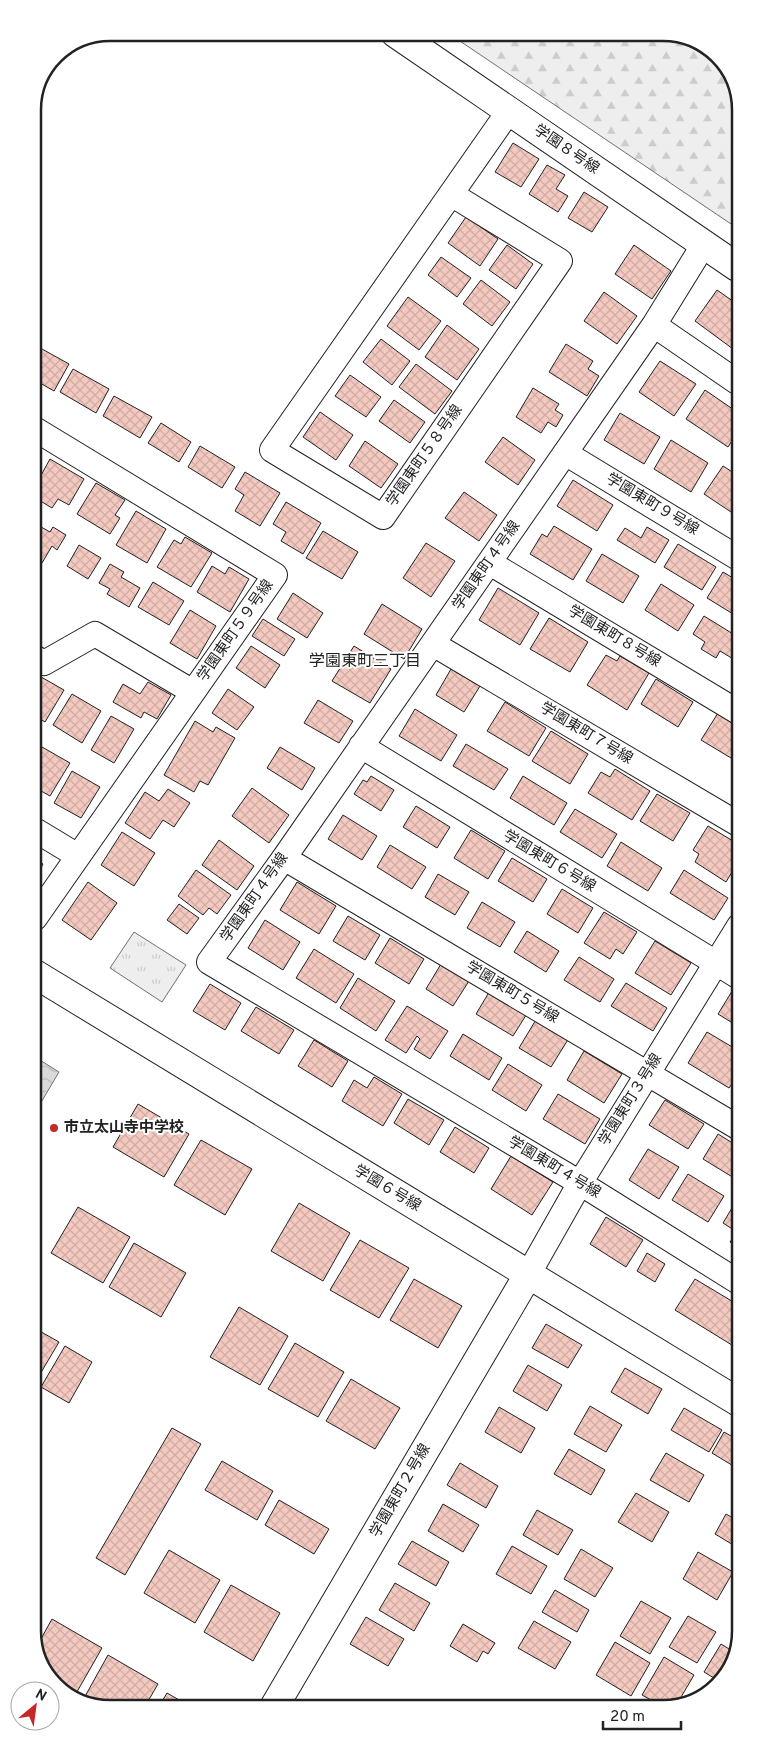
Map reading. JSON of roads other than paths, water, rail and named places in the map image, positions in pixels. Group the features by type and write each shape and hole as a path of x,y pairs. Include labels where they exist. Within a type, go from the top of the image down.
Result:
{"street":[{"name":"学園８号線","path":"408,41 732,264"},
{"name":"学園東町５８号線","path":"451,194 560,261 383,517 272,450 509,111"},
{"name":"学園東町４号線","path":"704,244 654,325 566,453 360,746 284,858 209,962 580,1183 732,1278"},
{"path":"654,325 732,379"},
{"name":"学園東町５９号線","path":"41,432 275,575 41,909"},
{"name":"学園東町９号線","path":"566,453 732,554"},
{"name":"学園東町８号線","path":"490,563 732,708"},
{"path":"41,660 44,662 95,634 193,692"},
{"name":"学園東町７号線","path":"433,644 732,820"},
{"name":"学園東町６号線","path":"360,746 732,973"},
{"path":"41,834 78,856"},
{"name":"学園東町５号線","path":"284,858 732,1124"},
{"name":"学園東町３号線","path":"528,1275 580,1183 732,937"},
{"name":"学園６号線","path":"41,978 732,1398"},
{"name":"学園東町２号線","path":"278,1700 528,1275"}],"water":[{"path":"41,1061 59,1072 41,1103"}],"place":[{"name":"市立太山寺中学校","path":"54,1128"}],"district":[{"name":"学園東町三丁目","path":"365,662"}]}
